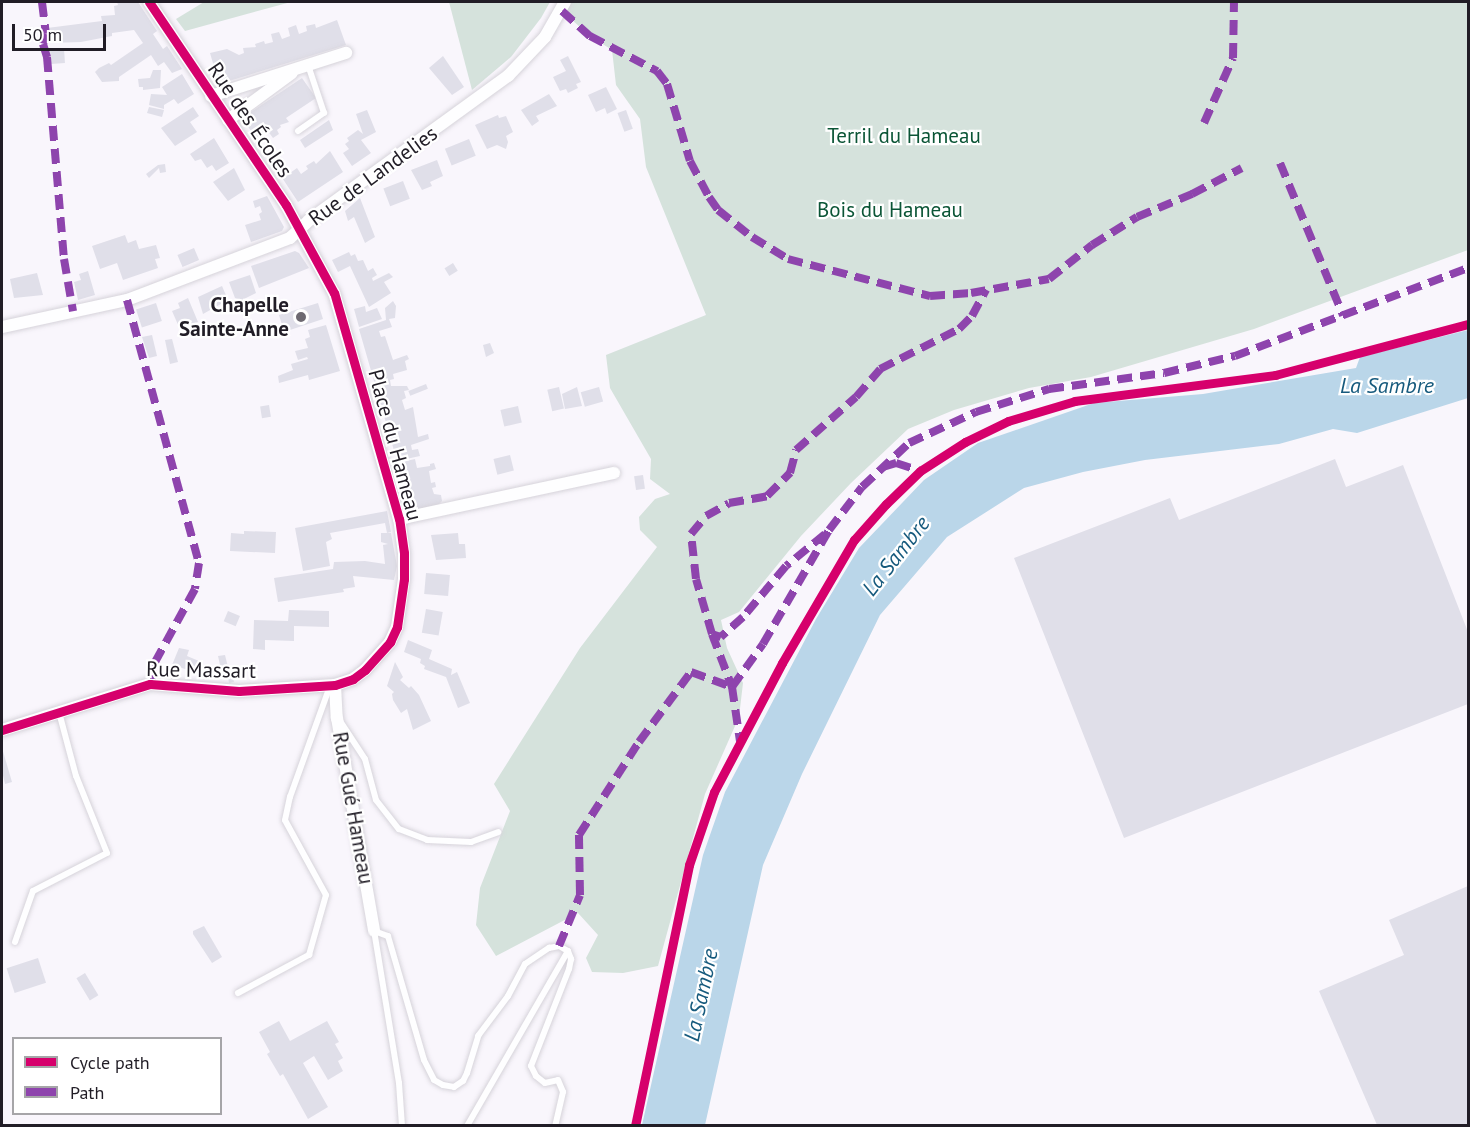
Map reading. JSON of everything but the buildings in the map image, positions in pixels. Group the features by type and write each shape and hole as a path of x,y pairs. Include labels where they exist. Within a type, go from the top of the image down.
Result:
{"street":[{"name":"Rue des Écoles","path":"149,2 301,230"},
{"name":"Rue de Landelies","path":"2,327 147,293 291,238 309,220 508,76 545,37 566,2"},
{"path":"211,96 346,53"},
{"path":"228,120 254,104 303,66"},
{"name":"Place du Hameau","path":"301,230 333,293 399,519 404,579 397,627 390,642 365,670 353,679 333,686"},
{"path":"399,519 614,473"},
{"name":"Rue Massart","path":"2,730 150,684 239,691 333,686"},
{"name":"Rue Gué Hameau","path":"333,686 374,931"}],"lane":[{"path":"298,130 324,113 303,66"},
{"path":"238,993 309,955 326,895 285,820 290,797 333,686"},
{"path":"15,942 33,891 107,853 76,776 59,712"},
{"path":"337,718 348,730 365,759 376,800 399,829 426,840 471,842 498,832"},
{"path":"402,1125 399,1083 374,931 388,936 434,1080 454,1087 463,1081 478,1036 508,996 525,964 549,948 559,946 568,951 571,959 569,969 531,1066 536,1076 545,1083 555,1083 558,1080 563,1092 555,1125"},
{"path":"467,1125 568,951"}],"green space":[{"path":"204,2 291,2 185,31 176,19"},
{"path":"449,2 550,2 541,18 511,57 472,90"},
{"name":"Bois du Hameau","path":"565,2 1468,2 1468,250 1254,329 1091,377 1029,388 954,410 908,429 851,483 801,536 739,612 721,620 727,648 743,683 739,717 705,794 658,966 623,973 592,972 586,958 598,935 578,913 496,956 476,925 480,888 510,811 494,784 580,648 657,547 640,530 639,517 655,499 670,494 650,479 651,459 610,388 606,355 706,315 646,167 640,119 616,85 612,50 590,36 562,11"}],"water":[{"name":"La Sambre","path":"1468,330 1468,398 1357,433 1333,429 1279,444 1145,460 1083,472 1024,488 947,537 880,615 802,774 763,865 705,1125 642,1125 703,855 725,792 816,619 859,548 924,480 978,443 1094,403 1203,394 1356,368 1360,357"}],"marked path":[{"path":"42,2 46,34 43,44 47,57 64,259 73,311"},
{"path":"1204,123 1233,58 1234,2"},
{"path":"562,11 590,36 657,71 667,84 690,161 709,197 718,210 752,237 788,259 930,296 971,293 1049,279 1092,245 1137,217 1192,194 1242,168"},
{"path":"1280,163 1343,315"},
{"path":"732,687 763,644 829,530 862,487 909,443 976,412 1049,389 1164,373 1235,356 1468,268"},
{"path":"825,534 786,566 743,617 721,637 712,634 696,579 691,534 706,516 729,503 767,496 790,473 796,450 856,397 880,369 959,329 972,316 986,290"},
{"path":"127,300 199,563 195,589 154,664 150,684"},
{"path":"883,467 896,463 920,471"},
{"path":"712,634 732,687 740,741"},
{"path":"559,946 580,895 579,835 639,742 691,672 732,687"}],"cycle path":[{"path":"2,730 150,684 239,691 335,685 353,679 365,670 390,642 397,627 404,579 404,553 399,519 334,293 286,205 149,2"},
{"path":"635,1126 689,865 714,792 782,663 854,540 920,471 965,442 1008,421 1075,401 1275,375 1468,324"}],"place":[{"name":"Chapelle Sainte-Anne","path":"301,317"}],"park label":[{"name":"Terril du Hameau","path":"904,136"}]}
